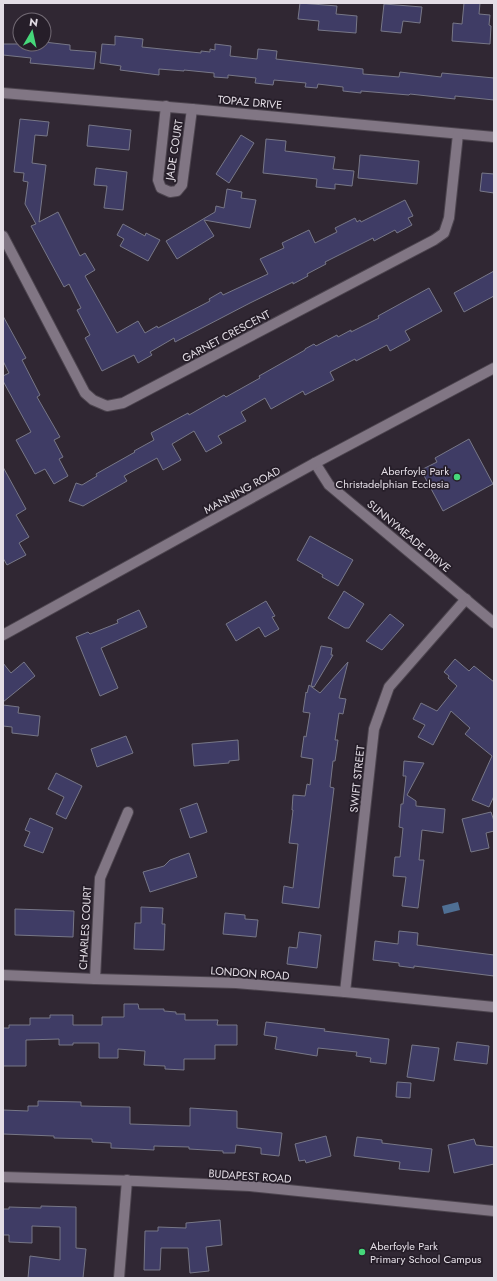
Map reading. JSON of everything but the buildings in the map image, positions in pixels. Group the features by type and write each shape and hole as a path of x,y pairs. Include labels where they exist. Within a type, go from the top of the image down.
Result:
{"street":[{"name":"TOPAZ DRIVE","path":"3,93 192,108 494,137"},
{"name":"JADE COURT","path":"166,106 158,180 162,188 170,192 177,190 182,185 192,108"},
{"name":"GARNET CRESCENT","path":"3,236 85,393 93,400 107,406 123,403 427,244 444,233 449,218 458,134"},
{"name":"MANNING ROAD","path":"3,635 315,463 494,368"},
{"name":"SUNNYMEADE DRIVE","path":"315,463 329,485 494,623"},
{"name":"SWIFT STREET","path":"345,992 374,729 389,687 466,599"},
{"name":"CHARLES COURT","path":"95,980 100,878 128,812"},
{"name":"LONDON ROAD","path":"3,975 95,980 236,983 494,1007"},
{"name":"BUDAPEST ROAD","path":"3,1177 127,1180 250,1186 494,1211"},
{"path":"119,1278 127,1180"}],"water":[{"path":"458,902 460,910 444,914 442,906"}],"place":[{"name":"Aberfoyle Park Christadelphian Ecclesia","path":"457,477"},
{"name":"Aberfoyle Park Primary School Campus","path":"362,1252"}]}
